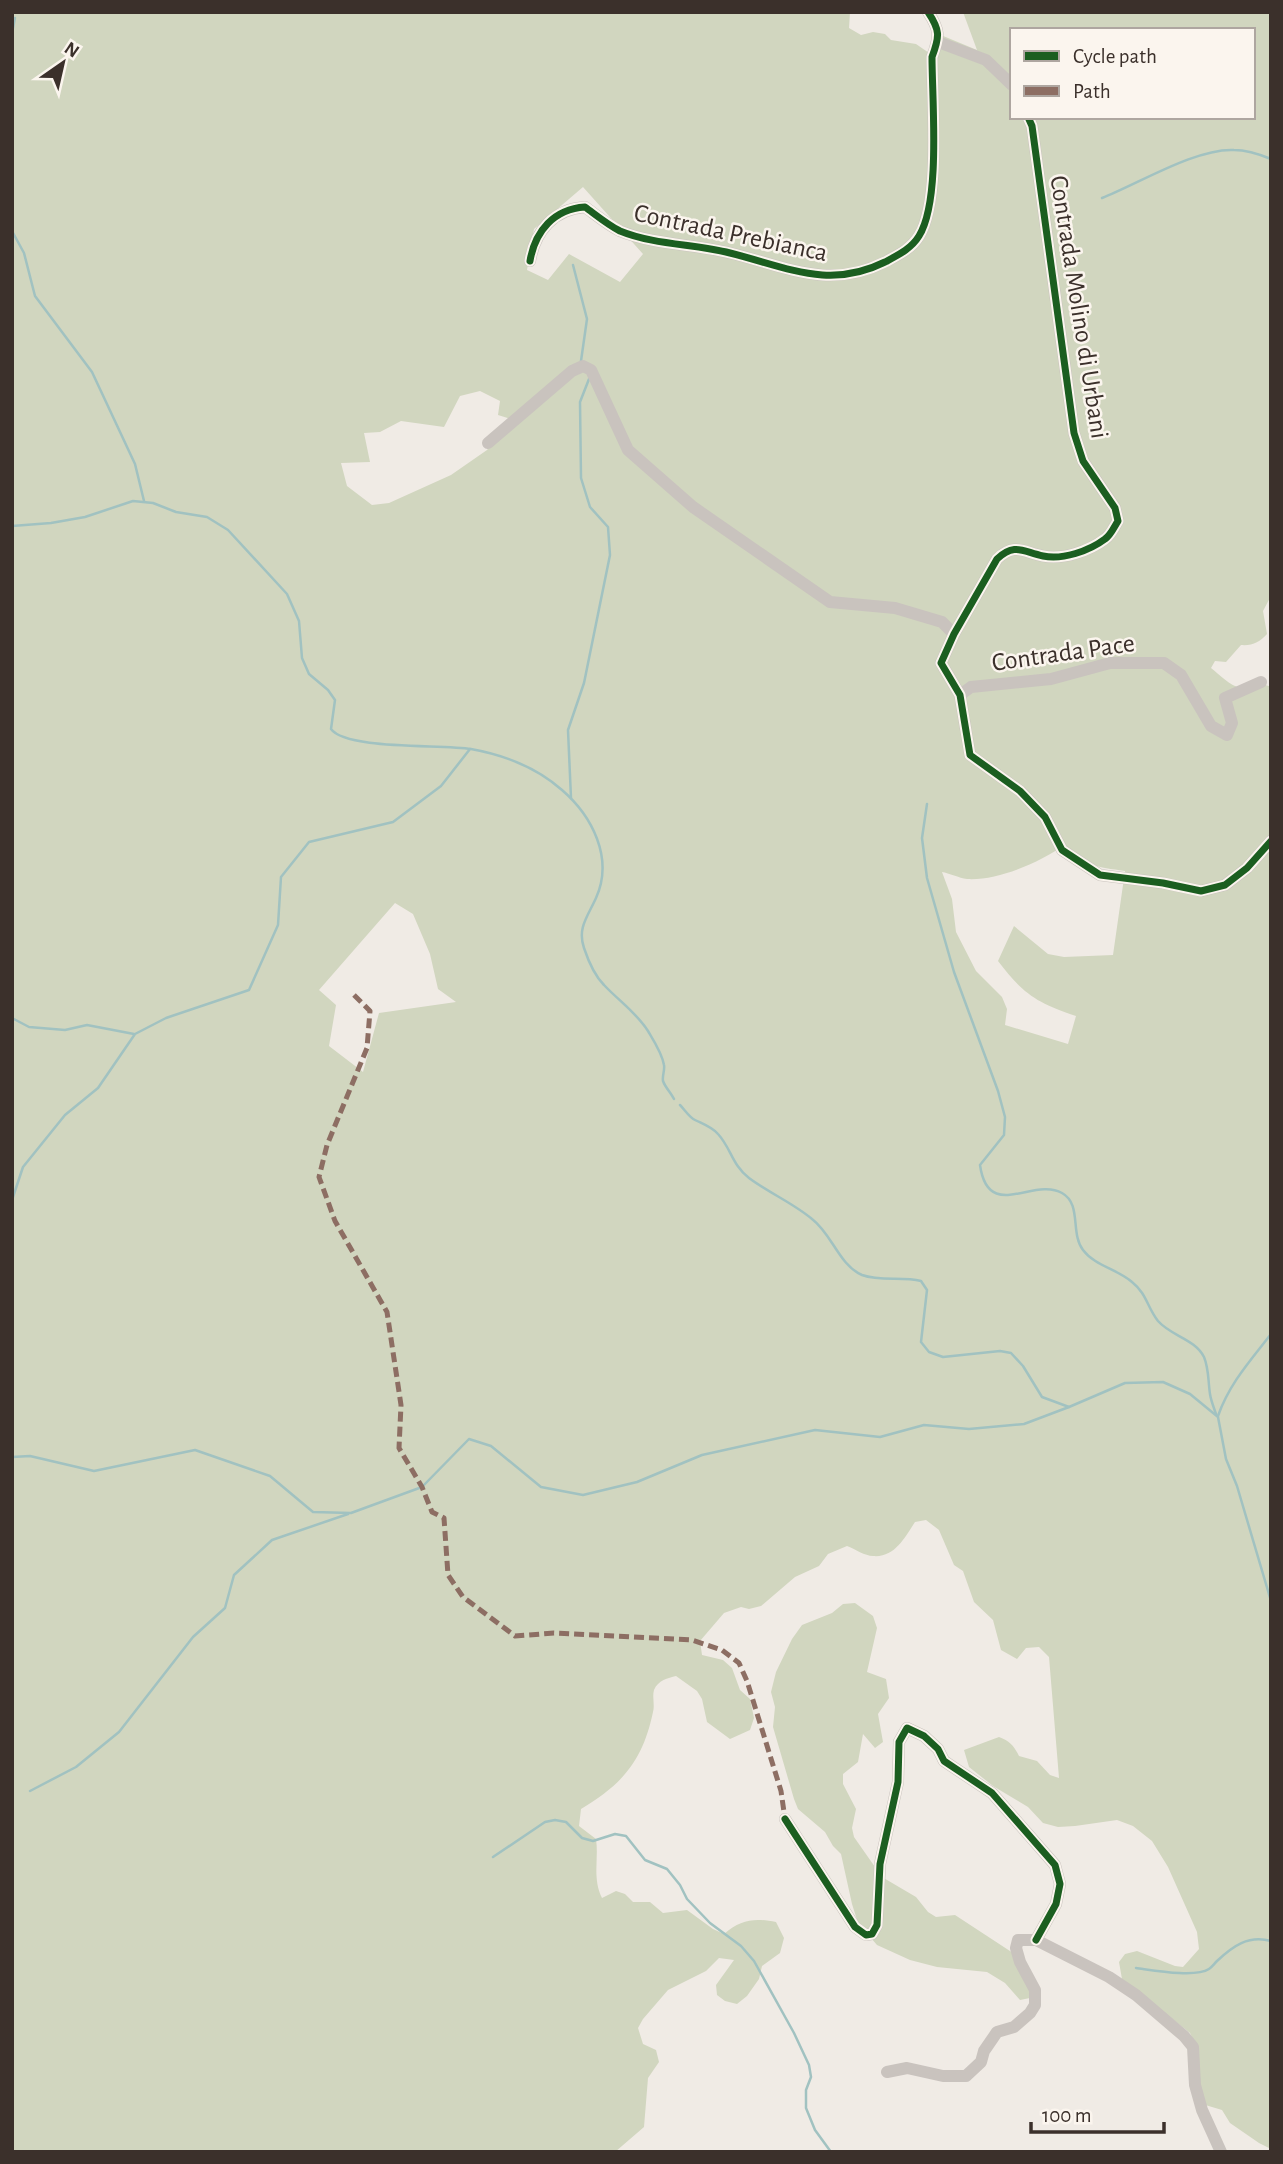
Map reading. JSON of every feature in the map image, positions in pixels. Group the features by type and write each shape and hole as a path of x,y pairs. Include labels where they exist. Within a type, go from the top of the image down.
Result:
{"street":[{"path":"928,12 937,24 938,42 986,60 1010,83"},
{"name":"Contrada Prebianca","path":"530,261 533,241 552,219 566,209 585,207 619,230 729,252 793,271 835,276 864,272 904,252 919,236 933,194 932,57 938,42"},
{"name":"Contrada Molino di Urbani","path":"954,634 1005,551 1015,548 1044,556 1061,557 1080,552 1107,538 1118,521 1115,508 1083,461 1074,433 1029,119"},
{"path":"488,443 572,371 583,366 591,370 628,450 693,507 830,602 895,608 942,622 954,634 941,663 960,695 970,755 1020,791 1045,817 1062,850 1100,875 1201,891 1225,885 1247,868 1271,841"},
{"name":"Contrada Pace","path":"960,695 971,687 1051,680 1110,663 1164,663 1181,675 1211,726 1227,735 1233,723 1225,698 1261,682"},
{"path":"785,1819 855,1927 866,1935 872,1934 877,1925 880,1864 898,1782 899,1742 907,1728 924,1736 944,1760 992,1793 1055,1865 1060,1884 1056,1905 1036,1940"},
{"path":"887,2072 907,2068 943,2076 966,2076 981,2062 984,2051 997,2032 1014,2027 1035,2005 1035,1990 1020,1962 1016,1948 1018,1940 1036,1940 1109,1977 1136,1995 1184,2036 1193,2047 1195,2085 1202,2110 1221,2152"}],"green space":[{"path":"12,12 850,12 849,28 861,35 873,32 885,34 891,40 916,44 932,55 936,33 977,50 963,12 1271,12 1271,596 1263,611 1267,634 1255,643 1241,645 1226,662 1215,661 1211,668 1237,687 1271,687 1271,2149 1230,2123 1222,2110 1202,2104 1196,2046 1190,2033 1122,1979 1119,1962 1125,1954 1137,1951 1183,1967 1199,1949 1197,1932 1168,1867 1152,1841 1133,1826 1117,1820 1058,1827 1043,1823 1028,1807 993,1786 969,1767 964,1750 999,1737 1011,1744 1019,1756 1037,1761 1050,1775 1059,1778 1049,1657 1039,1647 1026,1648 1017,1659 1001,1650 993,1620 974,1602 963,1571 954,1565 939,1530 926,1520 915,1522 903,1540 887,1554 870,1556 847,1546 828,1554 819,1566 795,1577 761,1606 749,1609 741,1607 724,1613 700,1641 702,1655 723,1660 732,1668 740,1690 750,1699 754,1718 750,1730 730,1739 707,1722 702,1699 697,1691 676,1676 664,1680 654,1690 654,1709 649,1729 637,1757 620,1780 581,1809 579,1826 596,1839 596,1876 602,1898 616,1891 625,1894 633,1902 650,1902 663,1913 687,1910 724,1934 736,1925 748,1921 776,1922 784,1938 780,1953 762,1966 759,1979 747,1996 737,2004 725,2001 717,1995 716,1985 734,1960 719,1958 706,1971 668,1990 643,2019 638,2028 643,2044 656,2050 659,2062 648,2078 644,2127 615,2152 12,2152","holes":["583,187 643,254 620,282 569,254 548,280 527,270 534,229","480,391 500,401 498,415 514,420 487,450 451,475 389,503 372,505 347,486 341,463 370,462 364,433 380,432 401,421 444,427 460,396","1064,845 1092,864 1125,871 1113,955 1064,957 1048,954 1014,926 998,961 1015,982 1032,996 1051,1007 1076,1016 1068,1044 1005,1025 1007,1009 1002,997 976,971 956,932 952,899 942,872 964,878 992,877 1043,858","395,903 413,914 430,954 438,989 456,1002 379,1013 363,1072 329,1046 336,1005 319,990"]},
{"path":"855,1603 873,1616 877,1628 867,1672 886,1679 889,1698 878,1714 883,1742 875,1748 863,1734 858,1762 843,1774 843,1784 856,1809 852,1828 854,1837 882,1877 916,1897 928,1912 936,1917 955,1915 1013,1953 1035,1997 1020,2000 1005,1983 987,1972 937,1967 910,1960 877,1945 858,1923 841,1854 825,1832 798,1809 773,1727 775,1707 771,1692 776,1672 802,1625 832,1613 843,1604"}],"waterway":[{"path":"12,33 15,18"},
{"path":"1102,198 1167,168 1219,151 1239,150 1271,159"},
{"path":"12,231 24,253 35,296 92,372 135,464 144,501"},
{"path":"573,265 587,319 581,361"},
{"path":"571,798 568,730 584,683 610,555 608,527 590,507 581,478 580,402 589,379"},
{"path":"12,526 85,517 133,501 153,503 176,512 207,517 228,530 287,594 299,621 302,658 309,674 328,690 335,700 331,729 340,736 374,743 471,749 519,763 562,790 591,825 601,853 601,883 582,934 586,953 601,981 638,1018 653,1039 663,1061 663,1081 674,1099"},
{"path":"12,1200 23,1167 65,1115 98,1088 135,1034 166,1018 249,990 278,925 281,877 309,842 393,822 441,786 470,749"},
{"path":"927,804 922,838 927,878 954,972 1005,1117 1004,1135 980,1165 985,1182 992,1191 1002,1195 1050,1190 1062,1193 1068,1198 1072,1204 1077,1235 1083,1250 1094,1260 1132,1282 1141,1291 1158,1321 1200,1351 1207,1366 1210,1397 1216,1414"},
{"path":"12,1018 29,1027 65,1030 87,1025 134,1034"},
{"path":"680,1105 693,1119 718,1134 739,1168 749,1178 819,1225 841,1257 854,1270 869,1277 921,1281 927,1290 921,1342 929,1352 943,1357 1000,1351 1011,1353 1023,1366 1042,1397 1069,1407 1125,1383 1163,1382 1190,1394 1218,1417 1226,1459 1237,1486 1271,1601"},
{"path":"1218,1416 1234,1383 1271,1334"},
{"path":"12,1457 30,1456 94,1471 195,1450 270,1476 313,1512 351,1513 422,1487 469,1439 491,1446 541,1487 583,1495 637,1482 702,1455 815,1430 880,1437 924,1425 969,1429 1024,1424 1069,1407"},
{"path":"30,1791 76,1767 119,1732 193,1637 225,1608 234,1575 272,1540 348,1514"},
{"path":"493,1857 545,1822 555,1820 566,1822 582,1838 593,1841 615,1834 626,1836 645,1860 667,1869 687,1899 710,1923 741,1946 754,1961 809,2065 811,2077 806,2090 806,2108 815,2130 831,2152"},
{"path":"1136,1968 1173,1973 1202,1972 1241,1943 1255,1939 1271,1941"}],"marked path":[{"path":"354,995 370,1011 367,1048 327,1145 319,1177 335,1221 387,1312 401,1405 399,1448 422,1487 432,1512 444,1518 448,1575 463,1597 515,1636 554,1633 692,1640 722,1650 739,1663 747,1681 781,1791 785,1819"}],"cycle path":[{"path":"530,261 541,231 555,217 585,207 616,229 633,236 717,250 808,273 826,275 865,270 899,254 912,245 926,220 933,175 932,57 938,33 928,12"},
{"path":"1029,119 1074,433 1083,461 1115,508 1118,521 1105,539 1076,554 1051,557 1014,550 997,559 954,634 941,663 960,695 970,755 1020,791 1045,817 1062,850 1100,875 1201,891 1225,885 1247,868 1271,841"},
{"path":"785,1819 855,1927 866,1935 872,1934 877,1925 880,1864 898,1782 899,1742 907,1728 924,1736 938,1749 944,1761 992,1793 1055,1865 1060,1884 1056,1904 1036,1940"}]}
